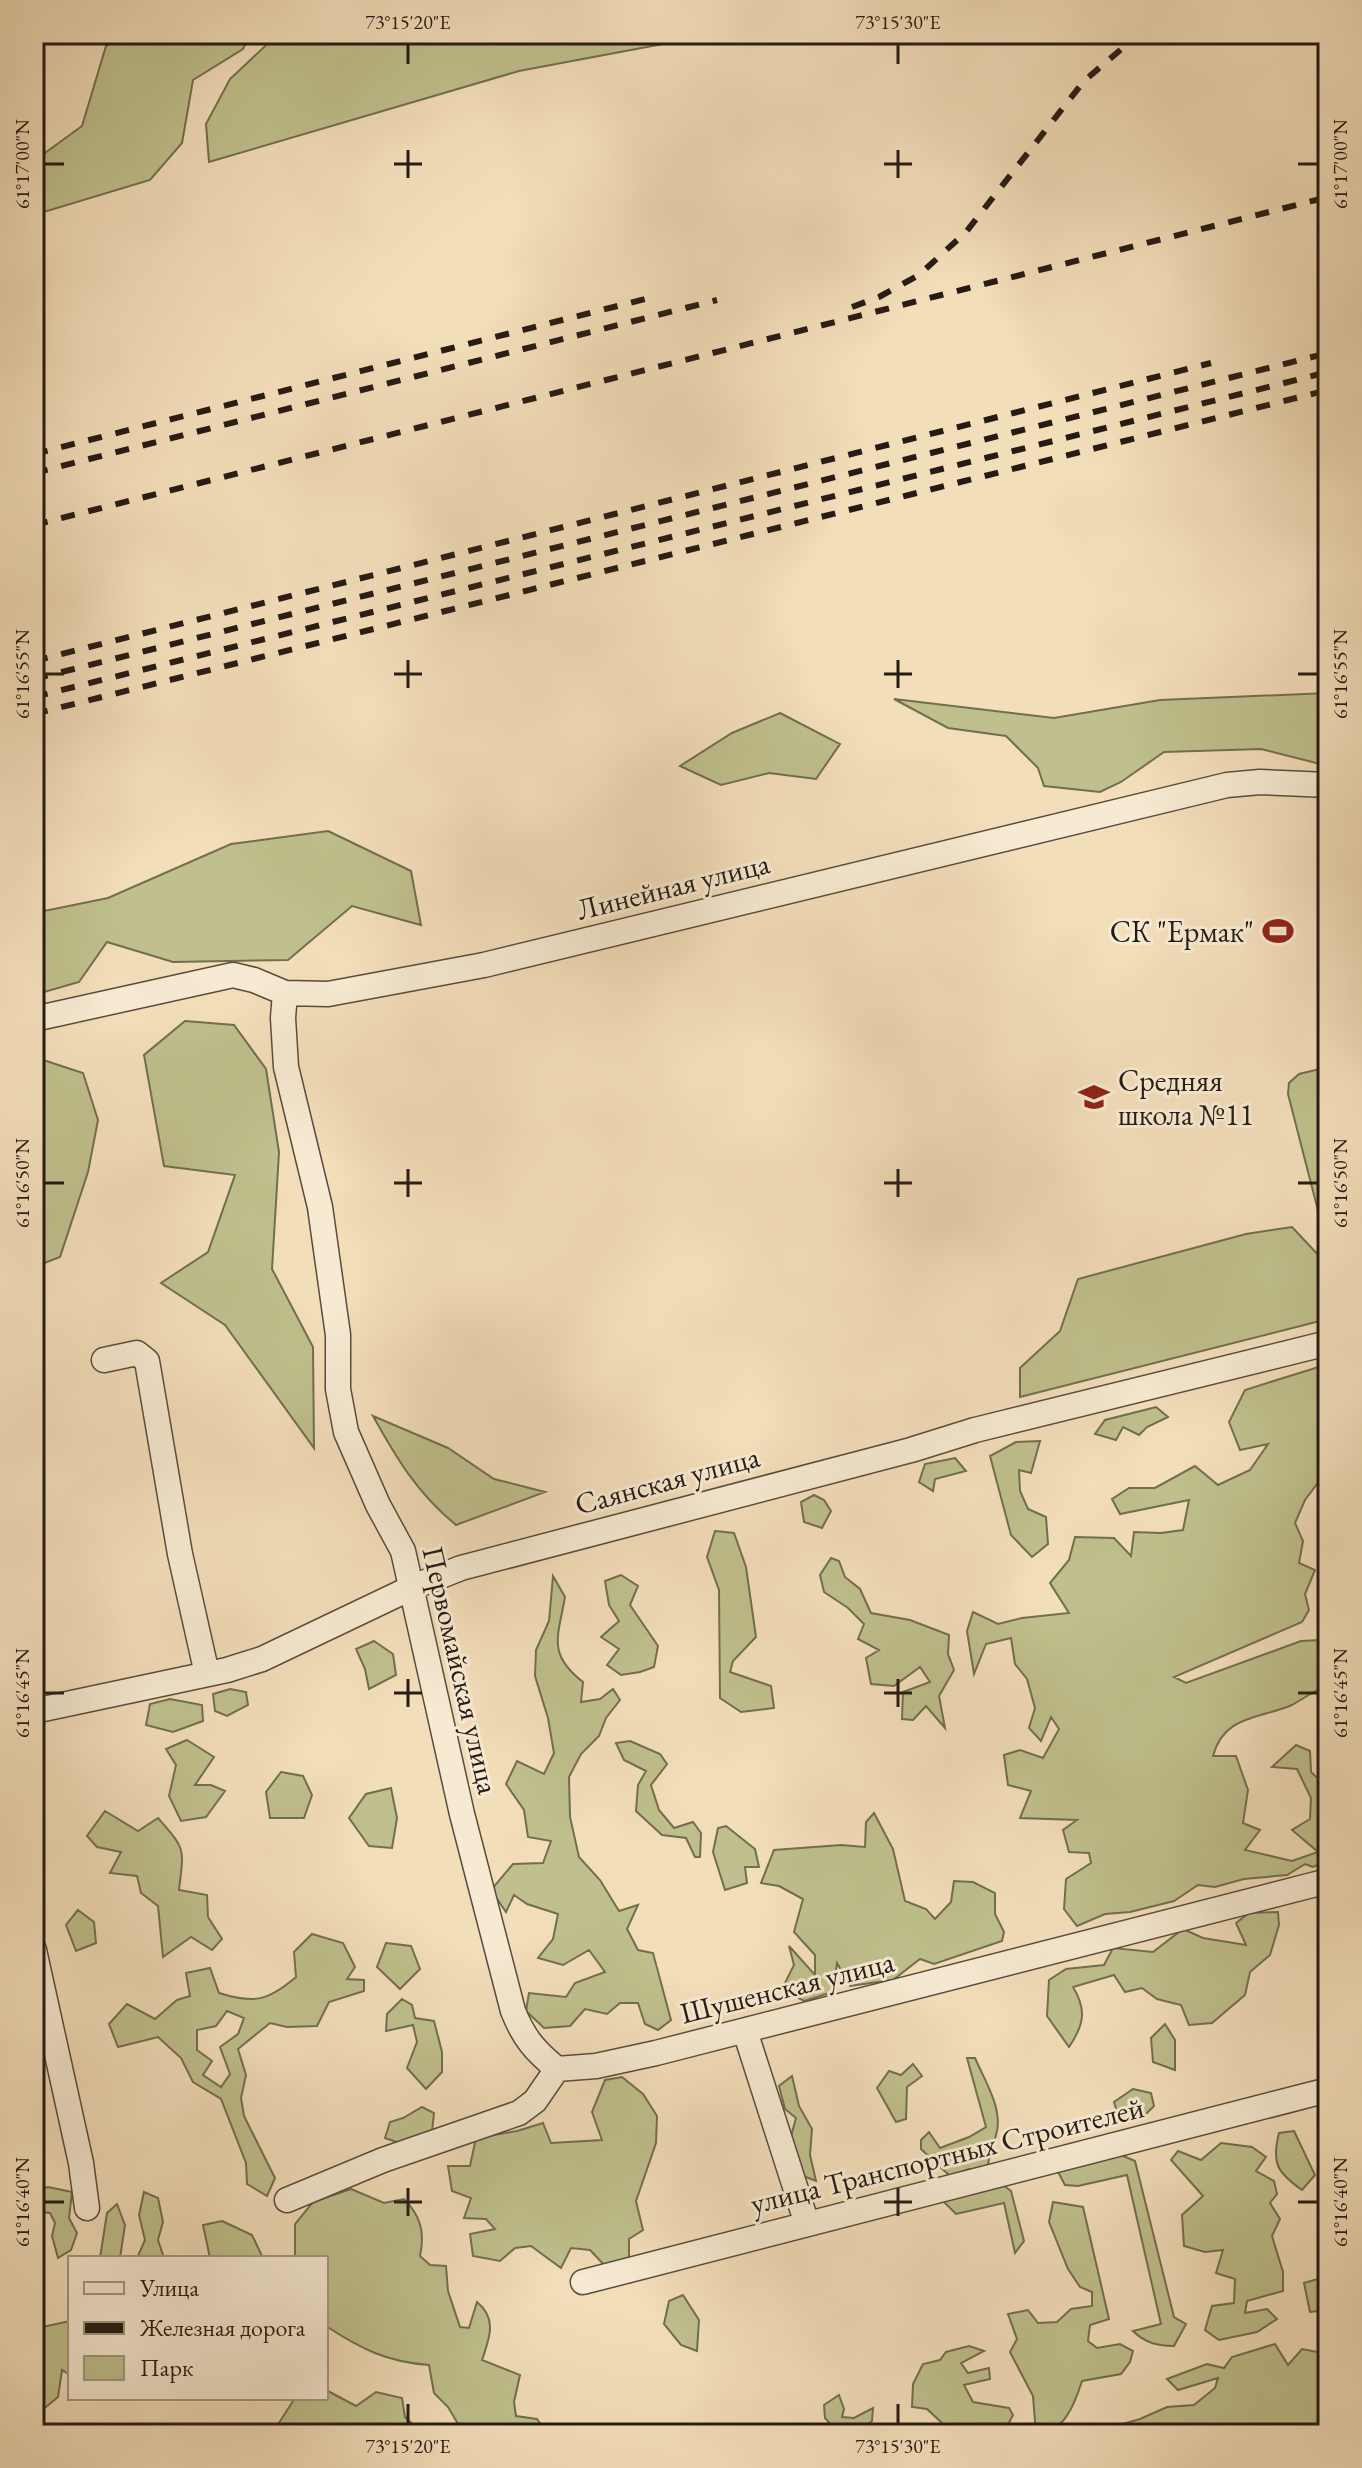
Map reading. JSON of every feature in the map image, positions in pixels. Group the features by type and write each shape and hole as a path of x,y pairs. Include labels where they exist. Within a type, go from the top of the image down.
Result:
{"street":[{"name":"Линейная улица","path":"34,1019 233,975 285,993 328,994 484,965 1227,785 1260,782 1328,785"},
{"name":"Первомайская улица","path":"285,993 286,1067 320,1207 338,1335 338,1389 346,1432 378,1505 403,1551 462,1814 513,2011 523,2035 538,2054 557,2069"},
{"name":"Саянская улица","path":"34,1711 262,1659 413,1587 461,1568 911,1450 975,1430 1328,1343"},
{"path":"104,1360 137,1353 147,1361 180,1554 207,1674"},
{"name":"Шушенская улица","path":"557,2069 596,2066 745,2031 1328,1881"},
{"path":"34,1950 81,2163 87,2208"},
{"path":"745,2031 807,2224"},
{"path":"287,2200 383,2160 519,2113 535,2101 557,2069"},
{"name":"улица Транспортных Строителей","path":"583,2282 1328,2090"}],"green space":[{"path":"128,34 250,34 243,49 193,80 182,143 150,180 34,215 34,161 82,126 106,46"},
{"path":"278,34 716,34 519,71 209,162 206,124 230,79"},
{"path":"1328,693 1328,766 1261,749 1164,752 1121,782 1100,792 1044,786 1038,768 1006,736 948,728 894,699 1054,718 1160,700"},
{"path":"780,713 840,744 816,779 769,773 721,785 680,766 732,733"},
{"path":"328,831 411,871 421,925 352,906 288,960 173,962 107,942 79,982 34,995 34,913 108,898 231,844"},
{"path":"185,1021 234,1025 266,1069 279,1152 272,1269 313,1347 314,1448 225,1325 161,1283 208,1252 235,1175 164,1166 144,1055"},
{"path":"34,1057 83,1073 98,1120 88,1172 60,1257 34,1267"},
{"path":"1328,1067 1328,1235 1323,1230 1288,1094 1289,1083 1299,1074"},
{"path":"1292,1227 1322,1259 1328,1259 1328,1319 1020,1397 1020,1368 1060,1331 1078,1279 1246,1234"},
{"path":"1328,1364 1328,1481 1323,1476 1305,1500 1295,1523 1303,1541 1299,1563 1315,1570 1305,1594 1309,1610 1302,1622 1174,1677 1186,1683 1301,1641 1320,1640 1323,1666 1319,1689 1292,1705 1234,1726 1218,1743 1213,1756 1236,1756 1248,1790 1243,1823 1260,1830 1245,1850 1292,1861 1318,1852 1292,1830 1310,1819 1311,1798 1297,1769 1272,1767 1296,1745 1310,1751 1311,1772 1328,1788 1328,1861 1313,1867 1305,1864 1287,1875 1244,1879 1215,1887 1198,1885 1174,1901 1130,1912 1105,1914 1077,1926 1064,1909 1066,1879 1091,1863 1089,1853 1069,1852 1063,1830 1077,1820 1020,1818 1031,1791 1008,1785 1004,1755 1020,1750 1043,1758 1059,1729 1051,1717 1041,1741 1029,1728 1035,1708 1027,1679 1015,1664 1011,1638 986,1644 974,1674 967,1631 973,1612 998,1624 1069,1613 1050,1583 1069,1560 1075,1537 1114,1538 1131,1556 1134,1532 1183,1530 1189,1500 1120,1514 1112,1499 1129,1488 1155,1488 1195,1466 1218,1485 1250,1470 1268,1444 1240,1450 1229,1422 1245,1390"},
{"path":"1156,1407 1168,1417 1147,1427 1139,1435 1123,1427 1116,1440 1095,1434 1105,1420"},
{"path":"373,1416 448,1448 494,1479 545,1492 456,1525 430,1501 409,1475"},
{"path":"1040,1441 1031,1473 1019,1470 1020,1491 1028,1509 1046,1517 1048,1544 1032,1557 1011,1535 990,1456 1016,1442"},
{"path":"955,1458 966,1471 935,1479 933,1491 919,1482 925,1464"},
{"path":"814,1495 824,1500 831,1511 822,1528 804,1522 801,1502"},
{"path":"715,1531 734,1533 746,1567 756,1637 733,1661 730,1672 771,1686 774,1708 741,1712 720,1698 719,1590 707,1557"},
{"path":"831,1558 839,1561 845,1577 860,1589 871,1613 910,1620 949,1635 948,1654 954,1670 939,1696 945,1728 926,1706 913,1720 902,1719 903,1692 930,1682 920,1667 894,1686 871,1684 866,1658 879,1650 858,1639 864,1624 848,1608 824,1592 820,1575"},
{"path":"621,1575 638,1586 630,1605 658,1646 654,1667 621,1675 607,1665 619,1649 601,1637 619,1621 609,1605 605,1581"},
{"path":"553,1576 565,1597 558,1634 560,1653 564,1663 583,1682 581,1702 600,1699 613,1689 620,1700 606,1718 599,1736 581,1754 569,1777 570,1817 579,1857 600,1880 619,1911 638,1905 627,1929 638,1950 653,1953 671,2020 658,2030 645,2024 638,2003 620,2003 607,2014 585,2009 570,2026 544,2028 526,2011 529,1993 566,1997 575,1983 605,1972 589,1950 563,1965 538,1958 553,1939 558,1914 527,1904 514,1895 506,1912 491,1890 513,1864 543,1863 551,1841 528,1837 524,1810 506,1784 517,1761 544,1774 554,1753 548,1718 535,1676 536,1650 549,1621"},
{"path":"374,1641 393,1654 396,1675 369,1689 356,1649"},
{"path":"230,1689 246,1692 248,1705 227,1716 215,1711 213,1694"},
{"path":"170,1699 202,1705 203,1721 173,1732 146,1725 150,1704"},
{"path":"187,1740 214,1757 195,1785 211,1785 225,1791 206,1817 181,1821 169,1796 176,1765 166,1749"},
{"path":"630,1741 660,1754 667,1764 651,1785 659,1810 674,1828 693,1822 701,1833 700,1857 695,1857 686,1838 662,1835 636,1811 638,1785 646,1771 624,1760 616,1743"},
{"path":"281,1772 303,1776 312,1795 304,1818 270,1818 266,1792"},
{"path":"391,1788 397,1818 392,1848 369,1846 349,1818 366,1794"},
{"path":"105,1811 138,1831 158,1818 174,1837 182,1857 179,1890 207,1895 208,1917 222,1939 212,1950 191,1937 163,1957 158,1906 141,1893 137,1876 110,1873 121,1852 97,1847 87,1836"},
{"path":"874,1813 893,1849 905,1901 926,1909 935,1919 951,1902 954,1881 973,1882 995,1893 995,1914 1004,1932 1002,1941 934,1964 920,1959 893,1980 850,1986 837,1963 833,1992 804,2001 782,1989 794,1965 789,1946 815,1975 815,1955 794,1932 803,1899 779,1886 761,1883 774,1850 841,1845 865,1847 866,1822"},
{"path":"726,1826 755,1849 759,1867 745,1867 747,1883 725,1890 713,1852 718,1828"},
{"path":"78,1910 94,1922 96,1943 76,1951 66,1925"},
{"path":"1278,1912 1279,1925 1270,1955 1250,1972 1245,1995 1212,2023 1189,2025 1181,2005 1157,1999 1142,1988 1125,1992 1114,1975 1073,1987 1082,2017 1069,2047 1047,2016 1049,1980 1066,1969 1104,1965 1113,1948 1153,1952 1183,1929 1203,1938 1246,1945 1236,1923 1249,1913"},
{"path":"312,1934 343,1943 355,1967 347,1979 364,1980 364,1991 329,2002 317,2026 287,2027 270,2023 238,2049 246,2075 241,2098 244,2116 275,2178 267,2196 247,2184 246,2163 221,2099 193,2082 181,2058 158,2037 118,2047 109,2024 127,2004 155,2019 177,2000 190,1996 186,1973 210,1968 219,1993 242,1999 269,1996 296,1977 294,1952","holes":["227,2011 244,2018 238,2034 220,2047 230,2074 221,2087 203,2075 212,2061 197,2050 197,2030 216,2026"]},
{"path":"386,1943 411,1946 420,1969 400,1989 377,1967"},
{"path":"402,1999 412,2005 415,2018 434,2021 442,2052 442,2072 426,2089 407,2068 417,2042 413,2025 386,2031 387,2014"},
{"path":"1165,2024 1175,2040 1175,2070 1153,2062 1151,2038"},
{"path":"967,2058 975,2058 991,2093 997,2112 997,2131 987,2169 969,2169 950,2176 921,2149 921,2140 929,2132 940,2148 986,2127"},
{"path":"913,2064 922,2076 907,2087 906,2119 896,2122 877,2088 889,2071 901,2075"},
{"path":"792,2076 799,2106 812,2129 810,2155 816,2181 798,2174 790,2140 796,2118 785,2109 779,2086"},
{"path":"622,2077 643,2094 657,2116 656,2143 636,2201 643,2230 629,2239 629,2259 607,2268 590,2250 571,2248 561,2268 531,2246 515,2248 500,2261 473,2256 470,2234 495,2229 486,2219 464,2218 471,2198 452,2191 448,2166 470,2166 476,2138 543,2123 551,2143 602,2140 592,2112 605,2080"},
{"path":"1133,2089 1151,2093 1154,2106 1142,2118 1119,2119 1114,2102"},
{"path":"422,2107 434,2113 432,2132 411,2147 385,2138 390,2122"},
{"path":"1294,2131 1315,2175 1302,2190 1282,2173 1276,2160 1279,2133"},
{"path":"1221,2143 1252,2147 1266,2157 1256,2171 1274,2181 1277,2194 1270,2203 1280,2219 1272,2236 1283,2272 1283,2291 1247,2301 1245,2313 1267,2309 1277,2319 1257,2332 1219,2340 1205,2330 1212,2306 1234,2303 1235,2279 1216,2273 1223,2250 1205,2252 1184,2246 1182,2215 1203,2196 1171,2160 1178,2151 1201,2160"},
{"path":"1114,2152 1135,2161 1174,2317 1186,2324 1174,2346 1152,2343 1133,2331 1161,2324 1127,2175 1078,2186 1065,2185 1057,2170"},
{"path":"999,2182 1011,2191 1024,2241 1015,2253 1004,2203 956,2214 941,2199"},
{"path":"48,2187 72,2192 69,2218 77,2233 71,2250 58,2258 52,2236 55,2223 50,2213 34,2211 34,2191"},
{"path":"351,2189 384,2203 404,2199 420,2225 420,2256 430,2265 446,2266 448,2291 460,2327 469,2328 477,2302 490,2322 482,2360 520,2375 514,2402 516,2416 537,2419 547,2434 519,2434 514,2430 513,2434 464,2434 448,2407 434,2393 429,2365 375,2353 328,2327 328,2256 295,2256 295,2224 313,2202"},
{"path":"144,2192 158,2198 163,2222 158,2240 163,2256 138,2256 145,2240 139,2215"},
{"path":"1053,2202 1083,2207 1109,2319 1090,2325 1088,2341 1097,2348 1120,2344 1133,2351 1130,2362 1121,2374 1082,2381 1072,2407 1061,2423 1046,2433 1036,2434 1033,2396 1010,2352 1017,2339 1008,2314 1028,2310 1038,2323 1057,2322 1071,2309 1092,2306 1092,2292 1080,2287 1068,2269 1049,2222"},
{"path":"117,2204 125,2225 120,2256 100,2256 107,2213"},
{"path":"222,2221 252,2235 262,2256 210,2256 203,2225"},
{"path":"1328,2276 1328,2310 1310,2312 1304,2283"},
{"path":"683,2295 699,2320 697,2351 681,2345 664,2324 669,2301"},
{"path":"68,2321 68,2374 62,2370 58,2397 34,2413 34,2327"},
{"path":"1275,2344 1288,2365 1302,2349 1328,2354 1328,2434 1104,2434 1105,2429 1167,2407 1194,2405 1215,2388 1218,2378 1178,2390 1167,2379 1207,2364 1224,2368 1232,2357"},
{"path":"969,2346 984,2351 961,2363 968,2373 989,2368 990,2379 964,2385 973,2402 1009,2408 1013,2415 1003,2434 942,2434 942,2423 927,2409 912,2407 913,2384 923,2364 940,2360 946,2352"},
{"path":"328,2391 356,2406 376,2392 402,2398 405,2417 423,2434 263,2434 275,2429 294,2400 328,2400"},
{"path":"839,2395 844,2409 842,2417 854,2418 873,2408 872,2421 855,2434 831,2434 836,2430 825,2418 824,2405"}],"railway":[{"path":"852,307 879,297 919,275 966,232 1084,81 1139,34"},
{"path":"34,525 1328,197"},
{"path":"34,454 649,298"},
{"path":"34,473 717,300"},
{"path":"34,679 1328,353"},
{"path":"34,661 1211,363"},
{"path":"34,697 1328,372"},
{"path":"34,714 1328,390"}],"place":[{"name":"СК \"Ермак\"","path":"1278,931"},
{"name":"Средняя школа №11","path":"1094,1097"}]}
